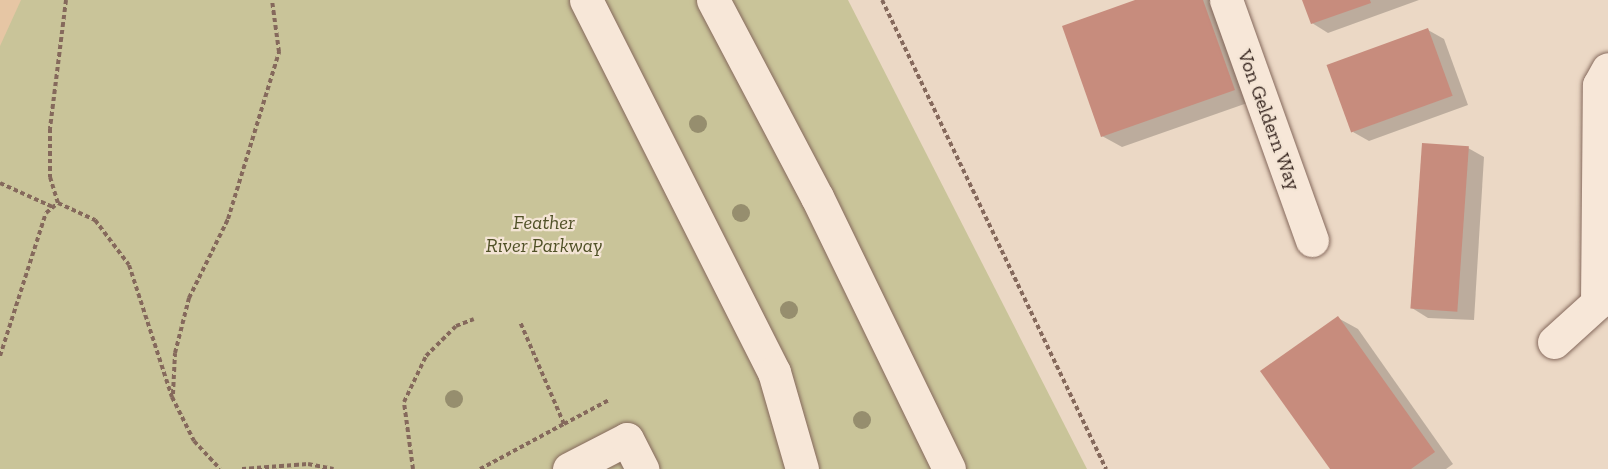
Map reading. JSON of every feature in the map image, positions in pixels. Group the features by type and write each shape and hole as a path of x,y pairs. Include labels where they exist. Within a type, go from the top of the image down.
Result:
{"street":[{"path":"586,0 774,372 802,469"},
{"path":"712,0 817,197 949,469"},
{"name":"Von Geldern Way","path":"1226,0 1312,240"},
{"path":"1554,342 1602,298 1599,85 1608,69"},
{"path":"569,469 627,439 642,469"}],"path":[{"path":"66,0 50,129 50,177 58,203 95,220 129,265 172,397 194,441 220,469"},
{"path":"172,397 175,353 189,298 228,219 279,52 273,0"},
{"path":"882,0 1106,469"},
{"path":"0,183 53,207"},
{"path":"0,356 46,213 58,203"},
{"path":"413,469 404,402 426,356 456,327 474,319"},
{"path":"520,322 564,424"},
{"path":"480,469 609,400"},
{"path":"242,469 308,464 334,469"}],"green space":[{"name":"Feather River Parkway","path":"0,0 848,0 1087,469 0,469"}],"sand":[{"path":"0,0 21,0 0,46"}],"building":[{"path":"1135,0 1203,0 1235,90 1101,137 1062,26"},
{"path":"1302,0 1370,0 1371,3 1311,24"},
{"path":"1428,28 1453,96 1351,133 1327,65"},
{"path":"1422,143 1469,146 1457,312 1410,309"},
{"path":"1338,316 1435,452 1411,469 1330,469 1260,371"}]}
